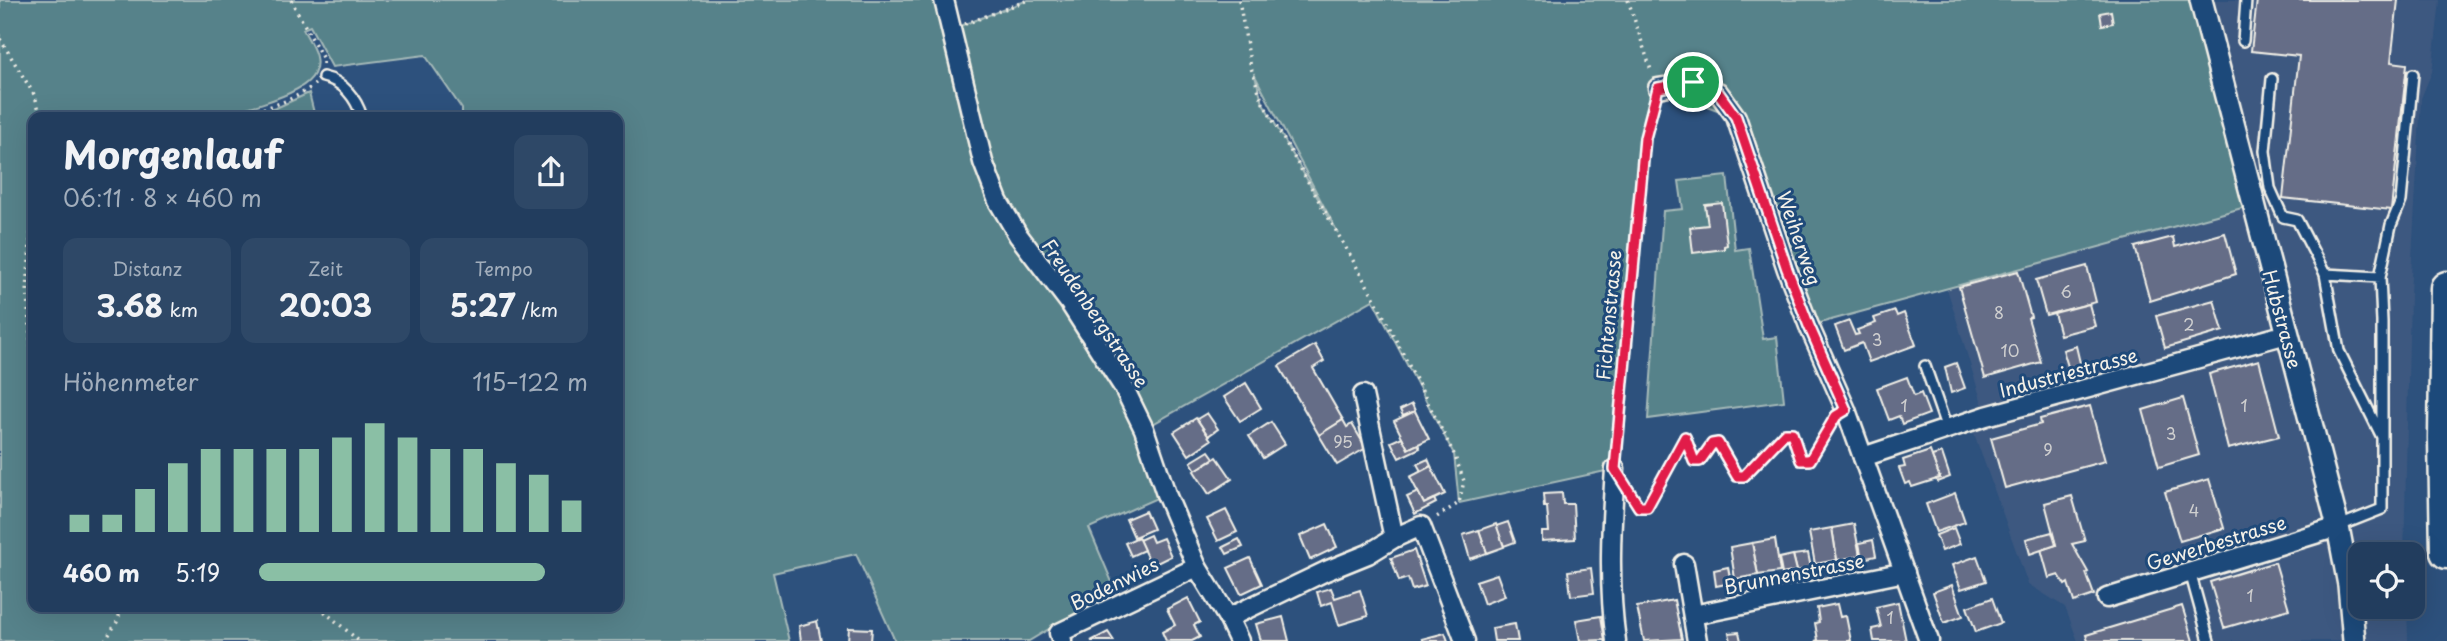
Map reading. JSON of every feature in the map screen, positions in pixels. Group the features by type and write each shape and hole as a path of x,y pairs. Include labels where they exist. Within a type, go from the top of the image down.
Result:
{"highway":[{"path":"2447,288 2447,552"}],"street":[{"name":"Freudenbergstrasse","path":"944,0 983,162 998,201 1018,235 1069,302 1124,387 1144,429 1166,494 1196,567 1240,641"},
{"name":"Hubstrasse","path":"2200,0 2338,527 2349,585 2354,641"},
{"name":"Weiherweg","path":"1658,88 1693,82 1718,92 1736,117 1796,292 1846,410 1929,641"},
{"name":"Industriestrasse","path":"1863,457 1986,416 2287,334"},
{"path":"1363,395 1394,538"},
{"path":"1615,469 1610,537 1612,612 1616,641"},
{"path":"1228,618 1368,554 1421,526 1465,641"},
{"name":"Gewerbestrasse","path":"2106,597 2338,527"},
{"path":"1684,564 1697,641"},
{"name":"Bodenwies","path":"1062,641 1059,633 1196,567"},
{"name":"Brunnenstrasse","path":"1693,615 1905,572"}],"lane":[{"path":"2243,40 2245,0"},
{"path":"2338,527 2382,509 2380,277 2391,225 2402,201 2413,74"},
{"path":"323,77 335,79 350,94 359,112"},
{"path":"2272,79 2265,151 2270,188 2283,218 2297,220 2325,274 2339,351 2382,437"},
{"path":"2325,274 2380,277"},
{"path":"1925,366 1947,429"},
{"path":"2190,572 2209,641"}],"path":[{"path":"252,112 308,90 323,77 323,59 292,0"},
{"path":"950,30 1028,0"},
{"path":"1239,0 1251,68 1263,103 1375,299 1454,454 1464,481 1459,503 1421,526"},
{"path":"1628,0 1658,88"},
{"path":"0,39 35,96 40,112"},
{"name":"Fichtenstrasse","path":"1615,469 1645,138 1658,88"},
{"path":"28,277 28,308"},
{"path":"1615,469 1639,507 1647,507 1685,437 1694,461 1700,461 1712,444 1718,443 1737,476 1744,476 1785,433 1792,433 1801,460 1810,460 1836,416 1846,410"},
{"path":"105,641 120,612"},
{"path":"325,612 359,641"}],"shaded area":[{"path":"2201,0 2440,0 2432,72 2421,98 2410,293 2404,542 2348,542 2348,619 2407,619 2408,641 2078,641 2065,607 2028,584 1970,422 1986,416 1946,285"}],"green space":[{"path":"0,0 944,0 950,30 1028,0 2201,0 2253,205 1809,326 1736,117 1659,88 1645,138 1615,469 1459,503 1454,454 1373,300 1144,429 1166,494 1089,528 1115,589 1029,641 895,641 856,554 773,573 789,641 0,641","holes":["1255,75 1338,233 1263,103"]},
{"path":"309,93 314,112 261,112"},
{"path":"1727,176 1735,250 1749,248 1763,339 1777,337 1784,401 1648,419 1663,211 1683,209 1679,181"}],"building":[{"path":"2257,0 2398,0 2391,62 2407,64 2391,210 2283,198 2299,56 2251,51"},
{"path":"2111,11 2113,23 2102,25 2100,13"},
{"path":"1722,203 1727,245 1724,249 1693,253 1690,227 1708,225 1705,205"},
{"path":"2225,233 2236,274 2150,301 2135,247 2173,237 2175,247"},
{"path":"2087,266 2096,302 2046,315 2036,280"},
{"path":"2018,271 2041,362 1985,378 1959,287"},
{"path":"2214,300 2223,331 2165,348 2156,316"},
{"path":"2089,304 2095,326 2060,335 2054,313"},
{"path":"1895,311 1897,316 1904,313 1916,345 1869,362 1862,343 1844,350 1835,326 1849,321 1855,335 1859,334 1857,330 1876,323 1874,318"},
{"path":"1315,345 1324,361 1313,368 1343,420 1319,435 1279,366"},
{"path":"2076,346 2081,367 2069,370 2063,350"},
{"path":"2259,360 2279,436 2228,449 2209,374"},
{"path":"1956,363 1965,388 1951,393 1945,367"},
{"path":"1907,377 1914,396 1921,393 1929,414 1902,424 1899,416 1889,420 1877,388"},
{"path":"1246,383 1261,408 1240,421 1224,397"},
{"path":"2183,398 2199,455 2159,467 2143,410"},
{"path":"1412,404 1415,411 1403,416 1400,410"},
{"path":"2090,406 2105,461 2005,488 1991,438 2041,424 2040,419"},
{"path":"1415,411 1429,439 1408,449 1394,421"},
{"path":"1207,413 1218,429 1208,436 1197,419"},
{"path":"1196,418 1211,440 1189,455 1174,432"},
{"path":"1343,420 1347,427 1352,424 1366,448 1337,465 1319,435"},
{"path":"1271,422 1285,444 1263,458 1249,436"},
{"path":"1402,437 1408,449 1418,444 1420,448 1399,458 1391,442"},
{"path":"1209,451 1214,458 1196,470 1191,462"},
{"path":"1930,451 1940,478 1912,487 1910,482 1905,484 1899,468 1905,467 1903,460"},
{"path":"1942,453 1950,477 1937,482 1936,479 1940,478 1932,456"},
{"path":"1217,457 1232,479 1209,494 1194,471"},
{"path":"1428,459 1431,466 1421,471 1417,464"},
{"path":"1431,466 1445,494 1424,504 1410,477"},
{"path":"2209,479 2224,528 2180,541 2165,492"},
{"path":"1418,492 1424,504 1434,499 1436,503 1415,514 1407,497"},
{"path":"1562,493 1563,504 1573,504 1575,539 1542,541 1542,532 1549,532 1543,494"},
{"path":"1955,493 1965,522 1936,532 1926,504"},
{"path":"2072,496 2085,541 2072,544 2088,572 2086,573 2094,595 2074,602 2068,583 2065,585 2059,575 2049,578 2041,549 2056,545 2045,503"},
{"path":"1226,510 1237,532 1218,541 1207,519"},
{"path":"1145,511 1153,529 1134,537 1126,519"},
{"path":"1508,522 1515,542 1504,546 1496,526"},
{"path":"1327,524 1337,547 1310,560 1300,536"},
{"path":"1496,524 1504,547 1487,553 1479,530"},
{"path":"1854,524 1860,556 1837,560 1832,528"},
{"path":"1832,528 1837,560 1815,564 1809,532"},
{"path":"1954,528 1960,544 1942,551 1936,535"},
{"path":"1479,530 1487,553 1470,559 1463,535"},
{"path":"2052,532 2056,545 2030,554 2026,539"},
{"path":"1150,535 1153,542 1163,538 1171,556 1151,566 1139,540"},
{"path":"1138,537 1144,550 1131,556 1125,543"},
{"path":"1239,539 1243,547 1227,554 1223,547"},
{"path":"1775,539 1780,572 1758,575 1752,543"},
{"path":"1873,540 1876,556 1862,559 1859,543"},
{"path":"1752,543 1758,575 1735,579 1730,547"},
{"path":"1414,550 1426,586 1412,590 1408,578 1399,581 1391,558"},
{"path":"1808,553 1811,568 1797,571 1793,555"},
{"path":"1793,555 1797,571 1782,574 1779,558"},
{"path":"1977,556 1986,581 1961,589 1952,565"},
{"path":"1250,558 1262,584 1241,594 1228,568"},
{"path":"2275,562 2289,609 2224,628 2210,582"},
{"path":"1728,567 1731,583 1716,586 1714,570"},
{"path":"1591,568 1594,593 1571,596 1568,571"},
{"path":"1497,574 1505,596 1484,604 1476,581"},
{"path":"1952,585 1963,616 1944,623 1933,592"},
{"path":"1331,588 1335,598 1360,590 1368,616 1339,625 1332,602 1321,606 1317,592"},
{"path":"1188,598 1200,622 1194,625 1200,637 1192,641 1166,641 1162,632 1175,625 1167,609"},
{"path":"1992,598 2001,623 1976,632 1967,607"},
{"path":"1674,600 1682,639 1644,641 1637,607"},
{"path":"1898,602 1906,641 1874,641 1872,629 1881,627 1876,607"},
{"path":"1837,604 1840,617 1846,616 1851,641 1815,641 1818,640 1815,623 1819,622 1817,608"},
{"path":"2182,606 2193,641 2088,641 2086,635"},
{"path":"1601,616 1605,640 1580,641 1576,620"},
{"path":"1283,617 1289,641 1261,641 1256,624"},
{"path":"817,621 821,641 801,641 799,626"},
{"path":"1515,624 1518,641 1494,641 1492,628"},
{"path":"849,628 872,629 871,641 848,641"},
{"path":"1108,632 1114,641 1091,641"},
{"path":"1739,632 1741,641 1731,641 1729,633"},
{"path":"1445,633 1448,641 1422,639"}],"route":[{"path":"1693,82 1718,92 1736,117 1787,269 1846,410 1836,416 1810,460 1801,460 1792,433 1785,433 1744,476 1737,476 1718,443 1712,444 1700,461 1694,461 1685,437 1647,507 1639,507 1615,469 1645,138 1658,88 1693,82"}]}
